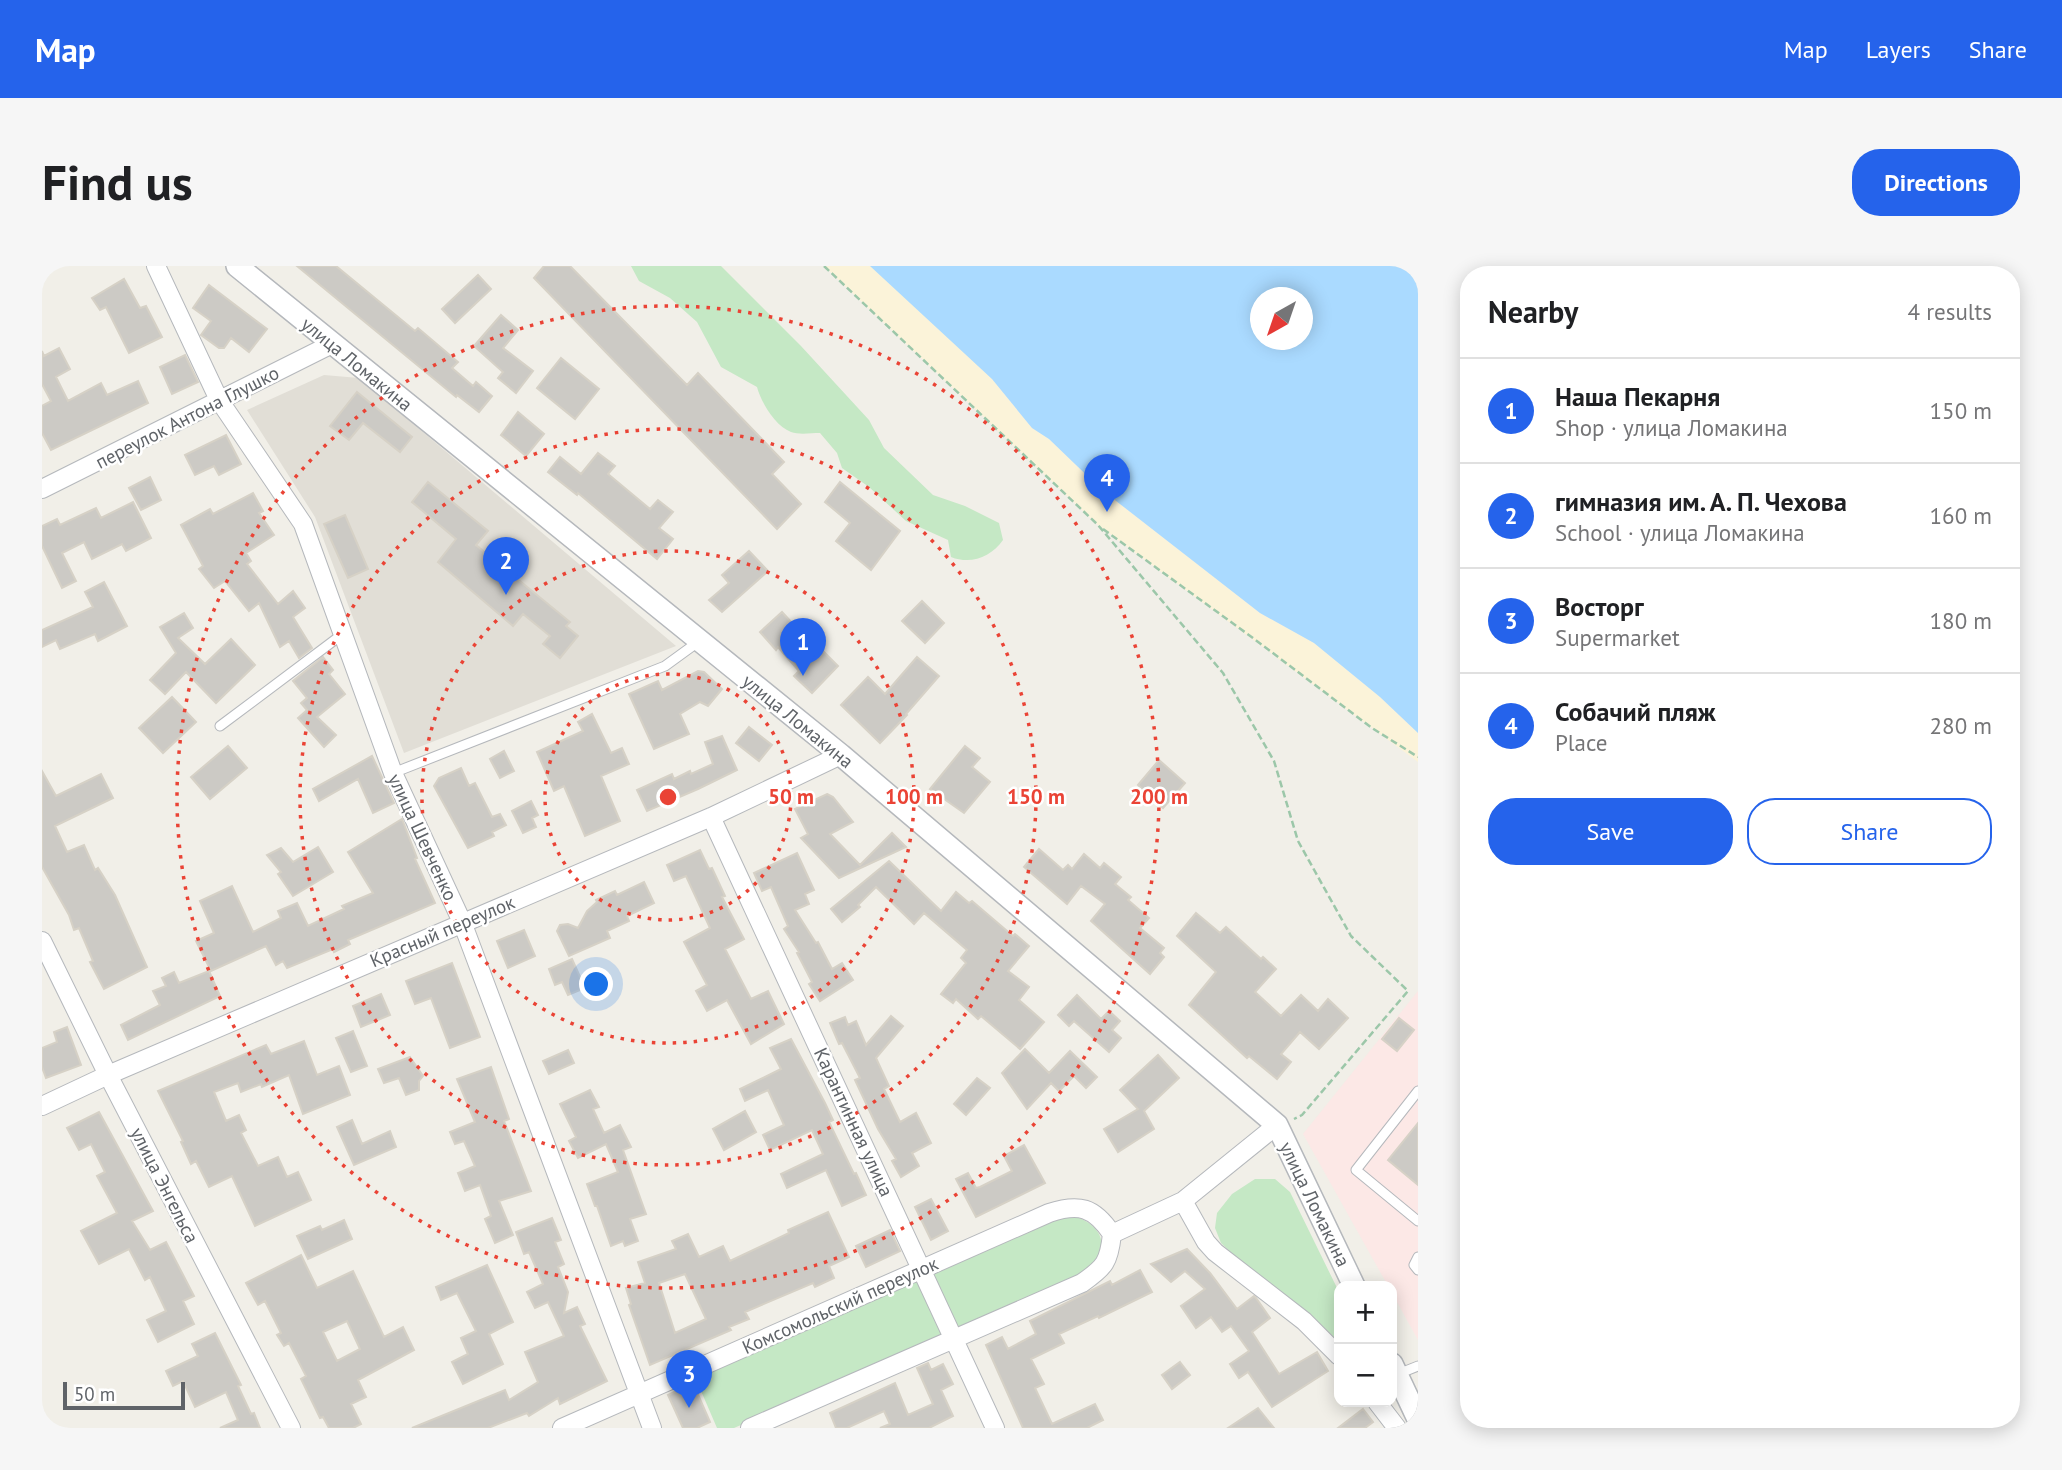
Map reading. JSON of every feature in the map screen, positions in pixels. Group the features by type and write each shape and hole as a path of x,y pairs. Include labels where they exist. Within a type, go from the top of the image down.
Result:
{"street":[{"name":"улица Шевченко","path":"156,266 219,400 303,524 393,773 462,922 652,1428"},
{"name":"улица Ломакина","path":"237,266 841,755 1277,1125 1352,1281"},
{"name":"переулок Антона Глушко","path":"42,489 332,344"},
{"name":"Красный переулок","path":"42,1106 462,922 711,817 841,755"},
{"name":"Карантинная улица","path":"711,817 995,1428"},
{"name":"улица Энгельса","path":"42,941 108,1075 291,1428"},
{"path":"750,1428 1082,1283 1095,1274 1108,1259 1112,1234 1183,1201 1277,1125"},
{"path":"1183,1201 1206,1242 1215,1252 1304,1321 1334,1351"},
{"name":"Комсомольский переулок","path":"562,1428 1067,1207 1087,1209 1103,1220 1112,1234"},
{"path":"1397,1375 1418,1419"},
{"path":"1381,1407 1397,1428"}],"lane":[{"path":"220,726 344,633"},
{"path":"393,773 665,666 699,641"},
{"path":"1418,1091 1356,1170 1418,1221"},
{"path":"1418,1257 1414,1265 1418,1270"},
{"path":"1397,1369 1418,1366"}],"path":[{"path":"824,266 1098,525 1223,673 1274,761 1298,841 1351,936 1408,991 1301,1115 1277,1125"},
{"path":"1098,525 1373,728 1418,757"}],"shaded area":[{"path":"324,375 359,378 676,646 404,753 315,517 247,410"},
{"path":"1418,991 1418,1340 1397,1302 1397,1281 1385,1281 1303,1134"}],"green space":[{"path":"631,266 721,266 801,346 869,420 884,448 933,495 965,506 999,523 1003,540 993,551 980,558 966,560 951,557 948,540 906,521 869,487 842,468 837,453 820,433 794,433 779,425 765,406 757,387 721,367 697,322 670,298 639,281"},
{"path":"1255,1179 1275,1179 1290,1192 1334,1282 1334,1337 1309,1313 1242,1263 1221,1243 1215,1228 1217,1213 1232,1194"},
{"path":"1068,1215 1082,1219 1094,1227 1101,1239 1099,1257 1082,1276 734,1428 717,1428 695,1377"}],"sand":[{"path":"824,266 870,266 885,278 992,379 1032,428 1049,439 1102,490 1260,613 1314,643 1380,697 1418,733 1418,762 1098,525"}],"water":[{"path":"870,266 1418,266 1418,733 1380,697 1314,643 1260,613 1102,490 1049,439 1032,428 992,379"}],"building":[{"path":"297,266 336,266 415,331 418,328 458,362 452,368 473,386 476,382 492,396 479,412 457,395 456,397"},
{"path":"544,266 570,266 687,385 698,373 784,462 772,474 801,504 777,529 534,278"},
{"path":"478,275 491,289 455,323 442,309"},
{"path":"124,279 140,308 146,306 162,337 129,353 106,307 100,310 92,298"},
{"path":"209,285 267,329 249,352 231,338 224,348 219,348 201,335 211,321 193,308"},
{"path":"501,315 518,330 503,348 533,371 516,393 498,378 503,372 474,346"},
{"path":"59,348 70,369 56,377 68,401 101,383 107,395 138,381 148,403 51,450 42,433 42,406 51,401 42,384 42,351 44,356"},
{"path":"185,355 198,382 172,394 160,367"},
{"path":"561,358 599,389 575,419 537,388"},
{"path":"357,392 412,437 400,452 363,423 349,440 330,426"},
{"path":"518,412 544,434 526,456 501,435"},
{"path":"226,435 241,464 219,475 214,466 195,475 185,455"},
{"path":"598,453 615,466 608,474 650,509 658,500 673,512 659,528 673,539 657,559 578,493 577,495 548,472 560,457 581,474"},
{"path":"150,477 161,500 141,510 129,488"},
{"path":"428,482 488,531 476,545 570,622 566,626 578,636 560,658 543,644 550,636 523,614 513,626 438,562 456,539 412,502"},
{"path":"840,482 900,531 871,570 836,541 850,523 825,502"},
{"path":"253,493 263,511 259,513 274,535 246,553 251,561 247,564 278,604 293,591 305,608 293,617 312,648 299,658 289,641 280,647 259,603 249,611 225,581 214,588 199,569 203,566 181,525 210,509 213,514"},
{"path":"133,502 151,538 126,551 122,544 92,559 84,542 62,553 76,581 62,588 42,546 42,526 57,519 60,525 96,508 101,518"},
{"path":"345,515 368,569 348,578 324,524"},
{"path":"749,551 768,571 722,612 709,600 729,583 722,575"},
{"path":"104,582 127,626 98,641 95,634 60,649 56,640 42,647 42,630 93,607 85,592"},
{"path":"922,601 944,623 925,643 902,621"},
{"path":"782,612 838,666 812,693 794,676 799,671 778,647 776,650 760,632"},
{"path":"184,613 193,628 178,638 205,664 231,639 255,665 216,703 186,672 165,694 150,680 176,653 160,627"},
{"path":"323,657 333,670 329,674 345,694 317,717 336,735 324,747 298,718 307,710 301,703 307,698 293,681"},
{"path":"917,657 939,676 880,743 841,705 868,677 885,694"},
{"path":"698,671 704,672 722,689 708,706 700,702 680,714 689,734 654,749 629,694 658,681 662,690"},
{"path":"172,697 196,722 163,753 139,728"},
{"path":"592,714 611,753 622,748 629,764 601,776 620,821 585,836 564,786 554,791 537,752 583,731 578,722"},
{"path":"749,727 772,745 759,761 736,743"},
{"path":"722,736 737,770 647,811 637,790 672,774 674,779 713,764 705,742"},
{"path":"228,746 247,768 210,799 191,777"},
{"path":"965,746 980,758 972,767 990,782 964,813 930,789"},
{"path":"504,751 514,771 500,778 490,759"},
{"path":"372,756 394,803 373,813 358,779 319,801 313,789"},
{"path":"1159,760 1185,783 1163,808 1138,785"},
{"path":"461,768 469,786 475,783 492,817 500,814 506,825 492,832 494,836 468,848 434,786 439,778"},
{"path":"42,771 56,796 101,774 113,798 55,826 67,852 84,845 95,870 98,868 115,895 147,967 104,989 90,962 93,961 79,928 74,930 69,915 42,867"},
{"path":"827,794 833,797 853,822 830,834 860,865 892,833 906,847 839,878 801,838 808,834 795,809"},
{"path":"531,801 538,815 532,818 536,827 523,833 512,811"},
{"path":"402,819 417,858 415,859 435,903 348,940 350,944 334,952 333,949 287,968 283,961 276,965 266,946 211,971 196,941 214,933 200,901 232,886 253,932 281,918 278,911 297,903 308,926 344,909 342,906 373,893 348,852"},
{"path":"318,847 333,872 293,896 278,874 281,872 267,855 281,848 293,862"},
{"path":"1039,849 1063,870 1068,865 1072,869 1084,854 1100,868 1104,863 1121,877 1115,884 1131,897 1128,900 1149,918 1140,928 1164,948 1160,953 1164,957 1150,974 1091,921 1105,904 1081,886 1067,904 1024,867"},
{"path":"700,850 709,869 712,868 725,896 722,897 744,939 725,949 751,999 768,991 784,1024 751,1044 727,1000 707,1011 696,991 707,985 684,942 710,928 686,876 674,881 667,865"},
{"path":"797,853 814,890 805,894 809,904 795,910 816,943 818,942 832,969 842,963 853,980 820,1001 809,984 812,982 797,953 799,952 784,929 788,926 771,887 762,891 754,873"},
{"path":"889,861 941,911 956,892 969,903 972,901 1029,946 1008,971 1029,987 1019,1000 1044,1022 1020,1049 981,1016 978,1019 956,999 953,1003 941,994 966,963 961,958 967,950 924,913 914,924 876,887 858,905 860,907 842,922 831,909"},
{"path":"644,882 654,903 627,916 629,921 607,931 610,938 569,956 557,931 560,925 568,924 578,928 596,900 615,891 617,895"},
{"path":"1196,913 1220,933 1226,927 1276,969 1255,992 1281,1016 1301,995 1318,1011 1328,999 1348,1018 1319,1049 1300,1032 1281,1054 1291,1062 1277,1079 1249,1056 1247,1058 1189,1005 1216,972 1177,936"},
{"path":"524,930 535,956 508,968 497,941"},
{"path":"572,959 585,988 568,995 562,982 555,985 549,969"},
{"path":"452,963 480,1037 450,1048 431,998 415,1004 406,981"},
{"path":"209,971 220,996 128,1040 121,1025 160,1005 153,991 166,986 162,978 174,972 179,983"},
{"path":"381,994 390,1015 361,1027 353,1006"},
{"path":"1077,995 1101,1019 1109,1011 1120,1021 1112,1030 1121,1038 1109,1052 1074,1021 1069,1026 1058,1015"},
{"path":"891,1016 903,1026 876,1058 889,1086 884,1089 900,1122 916,1113 931,1143 912,1153 919,1166 901,1177 892,1161 896,1159 878,1129 855,1080 860,1078 842,1043 839,1044 830,1023 845,1017 848,1025 856,1021 866,1045"},
{"path":"1399,1018 1414,1030 1397,1051 1382,1039"},
{"path":"67,1027 81,1065 46,1078 42,1067 42,1048 57,1042 54,1032"},
{"path":"353,1031 367,1066 351,1072 336,1038"},
{"path":"791,1039 825,1103 833,1120 829,1122 866,1195 842,1206 826,1170 787,1188 781,1174 823,1154 812,1130 770,1150 763,1135 784,1125 768,1090 745,1101 740,1089 781,1069 770,1048"},
{"path":"304,1041 317,1075 339,1066 350,1095 303,1114 289,1075 262,1087 261,1084 241,1092 238,1083 214,1092 226,1121 239,1115 246,1130 241,1133 258,1166 278,1157 287,1177 298,1172 311,1200 255,1226 232,1176 209,1187 196,1161 191,1164 181,1142 183,1141 158,1091 266,1045 271,1054"},
{"path":"1025,1049 1049,1073 1070,1051 1097,1077 1086,1088 1074,1076 1059,1091 1051,1083 1027,1109 1002,1073"},
{"path":"568,1050 574,1063 549,1074 543,1061"},
{"path":"1158,1055 1179,1078 1144,1111 1154,1129 1118,1152 1104,1129 1138,1109 1120,1090"},
{"path":"410,1057 423,1076 419,1081 419,1090 406,1095 399,1078 384,1083 378,1069"},
{"path":"491,1067 509,1119 504,1121 531,1191 499,1201 513,1235 495,1243 485,1219 491,1216 480,1185 465,1191 458,1173 475,1166 464,1141 455,1144 450,1132 475,1122 457,1079"},
{"path":"977,1078 990,1088 966,1115 954,1104"},
{"path":"590,1090 599,1107 593,1109 604,1133 620,1125 631,1147 623,1150 646,1214 630,1219 638,1241 625,1246 623,1241 611,1246 587,1184 618,1172 606,1144 578,1158 569,1141 576,1137 560,1104"},
{"path":"745,1111 756,1132 724,1150 713,1129"},
{"path":"99,1112 153,1211 132,1221 150,1250 166,1242 194,1296 183,1301 194,1324 158,1342 147,1320 166,1311 150,1277 145,1280 129,1249 99,1264 81,1231 117,1213 97,1176 105,1172 91,1144 79,1150 67,1128"},
{"path":"352,1120 362,1144 390,1131 396,1147 354,1165 337,1127"},
{"path":"1418,1123 1418,1185 1388,1160"},
{"path":"1024,1145 1045,1183 976,1217 956,1179 968,1173 976,1188 1012,1171 1004,1156"},
{"path":"931,1199 948,1231 931,1240 915,1207"},
{"path":"828,1212 849,1257 829,1266 834,1278 815,1287 813,1283 745,1312 749,1319 729,1327 731,1330 650,1365 629,1305 631,1304 626,1288 645,1283 638,1262 676,1249 672,1241 688,1234 699,1257 723,1246 730,1261 789,1233 788,1230","holes":["685,1274 706,1319 675,1333 659,1283"]},
{"path":"552,1218 561,1240 555,1242 564,1264 558,1267 568,1292 564,1313 577,1307 585,1324 580,1326 607,1381 560,1404 558,1398 529,1416 527,1413 488,1428 412,1428 505,1390 509,1400 538,1382 525,1352 564,1336 548,1302 535,1308 527,1292 543,1284 529,1252 524,1254 516,1232"},
{"path":"344,1220 352,1239 308,1259 297,1236 320,1226 322,1230"},
{"path":"890,1230 900,1251 866,1267 856,1246"},
{"path":"1187,1249 1210,1273 1237,1309 1254,1296 1256,1298 1270,1318 1252,1332 1279,1374 1317,1352 1328,1371 1272,1407 1248,1372 1239,1378 1230,1364 1249,1351 1231,1326 1222,1332 1211,1317 1196,1328 1181,1306 1205,1289 1185,1271 1171,1282 1151,1264"},
{"path":"301,1255 317,1288 353,1271 384,1337 403,1327 414,1350 358,1380 366,1397 351,1404 361,1424 353,1428 329,1428 323,1417 320,1418 301,1379 306,1376 289,1343 284,1346 277,1335 281,1333 265,1301 258,1305 246,1283","holes":["347,1321 360,1349 337,1361 323,1332"]},
{"path":"487,1265 513,1322 489,1334 503,1364 463,1384 452,1362 468,1354 461,1338 476,1331 457,1293 441,1300 436,1287"},
{"path":"1140,1270 1152,1292 1059,1334 1064,1343 1031,1359 1044,1384 1035,1388 1052,1424 1095,1404 1103,1420 1087,1428 1023,1428 986,1345 1002,1337 1008,1349 1036,1334 1030,1321 1110,1281 1112,1285"},
{"path":"215,1333 241,1385 238,1386 251,1414 254,1413 260,1428 220,1428 238,1420 226,1392 195,1407 183,1381 173,1386 166,1371 198,1356 192,1344"},
{"path":"1180,1362 1190,1375 1172,1389 1162,1375"},
{"path":"928,1363 931,1370 943,1364 953,1384 941,1390 953,1416 929,1428 880,1428 890,1424 884,1411 847,1428 836,1428 830,1413 895,1383 908,1415 933,1404 917,1368"},
{"path":"693,1383 710,1422 697,1428 683,1428 668,1395"},
{"path":"1258,1408 1274,1428 1228,1428"},
{"path":"1363,1409 1373,1422 1365,1428 1338,1428"}],"place":[{"name":"Собачий пляж","path":"1107,512"},
{"name":"гимназия им. А. П. Чехова","path":"506,595"},
{"name":"Наша Пекарня","path":"803,676"},
{"name":"Восторг","path":"689,1408"}]}
